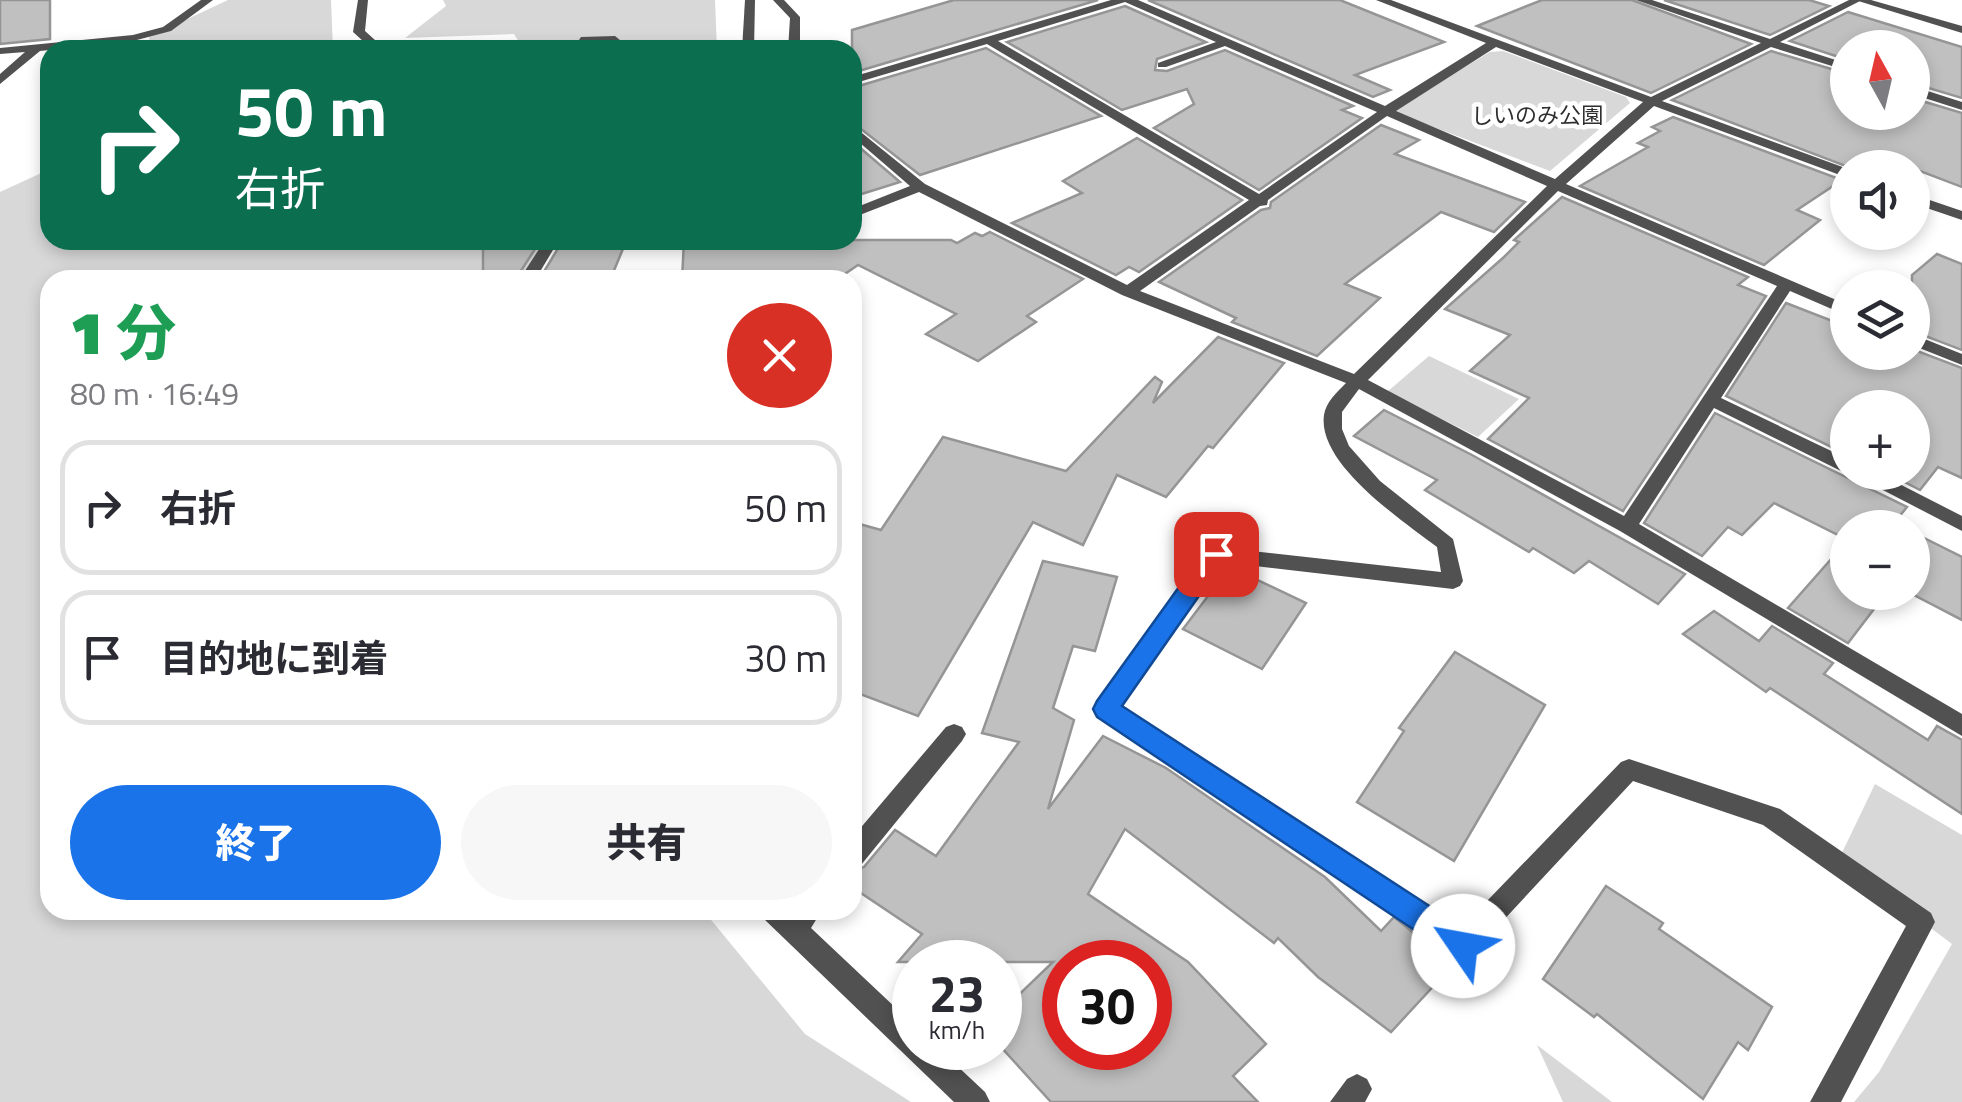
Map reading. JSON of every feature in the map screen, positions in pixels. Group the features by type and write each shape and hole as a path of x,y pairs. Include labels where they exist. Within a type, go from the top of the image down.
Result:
{"street":[{"path":"114,40 167,28 208,0"},
{"path":"363,0 359,32 368,40"},
{"path":"748,40 750,0"},
{"path":"862,78 1122,0"},
{"path":"1129,0 1830,303"},
{"path":"1381,0 1830,167"},
{"path":"1641,0 1830,62"},
{"path":"1825,1102 1922,922 1771,817 1628,770 1463,946 1106,709 1216,554 1453,581 1446,544 1363,477 1342,451 1332,425 1333,410 1357,380 1556,185 1652,101 1859,0 1962,30"},
{"path":"786,1 794,16 794,40"},
{"path":"584,40 615,40"},
{"path":"988,40 1262,202"},
{"path":"1162,64 1225,42"},
{"path":"1128,292 1262,202 1385,112 1495,42"},
{"path":"0,80 36,48"},
{"path":"0,50 40,48"},
{"path":"1930,96 1962,106"},
{"path":"862,138 920,187 1128,292 1357,380 1626,526 1962,726"},
{"path":"862,210 920,187"},
{"path":"1930,204 1962,216"},
{"path":"1626,526 1786,285"},
{"path":"1930,347 1962,360"},
{"path":"1712,400 1830,458"},
{"path":"1894,490 1962,524"},
{"path":"862,845 954,734"},
{"path":"795,920 892,1021"},
{"path":"941,1070 975,1102"}],"green space":[{"path":"228,0 331,0 333,40 149,37"},
{"path":"443,0 715,0 717,40 518,40 514,34 405,38 446,6"},
{"name":"しいのみ公園","path":"1503,51 1626,97 1630,103 1550,171 1391,111 1490,52"},
{"path":"40,174 40,250 545,250 532,270 40,270 40,920 711,920 805,1034 911,1102 0,1102 0,192"},
{"path":"1429,356 1519,399 1478,437 1387,392"},
{"path":"1875,784 1962,835 1962,1102 1854,1102 1879,1072 1952,944 1839,859"},
{"path":"1537,1045 1612,1102 1563,1102"}],"building":[{"path":"0,0 50,0 50,39 0,44"},
{"path":"954,0 1098,0 862,70 862,40 852,40 852,30"},
{"path":"1148,0 1340,0 1444,42 1355,75 1390,90 1373,97"},
{"path":"1542,0 1632,0 1751,44 1651,93 1477,26"},
{"path":"1664,0 1809,0 1829,6 1770,35"},
{"path":"1125,6 1206,42 1157,59 1155,70 1167,71 1225,50 1353,106 1342,110 1362,118 1259,190 1154,128 1194,104 1187,89 1122,110 1007,42"},
{"path":"1848,12 1907,30 1830,30 1830,54 1790,41"},
{"path":"1930,37 1962,47 1962,98 1930,88"},
{"path":"986,48 1101,116 920,175 862,130 862,85"},
{"path":"1771,51 1830,69 1830,130 1930,130 1930,103 1962,113 1962,187 1930,175 1930,150 1830,150 1830,160 1672,100"},
{"path":"1673,117 1830,176 1830,188 1797,210 1820,220 1764,265 1580,186 1648,147 1638,143 1660,131 1652,127"},
{"path":"1381,125 1419,140 1395,154 1525,202 1494,232 1441,212 1345,284 1380,298 1317,356 1232,322 1236,318 1159,282 1261,210 1270,208 1271,202"},
{"path":"1137,138 1242,200 1139,272 1129,267 1116,275 1012,223 1082,193 1063,181"},
{"path":"862,150 900,182 862,194"},
{"path":"1562,197 1748,277 1738,285 1766,296 1623,511 1488,439 1529,398 1470,371 1510,335 1445,309 1504,257 1519,242 1514,240"},
{"path":"990,232 1083,279 1027,316 1036,322 978,361 926,334 956,314 858,265 851,270 682,270 684,250 862,250 862,240 957,243 975,233 982,236"},
{"path":"483,250 534,250 521,270 483,270"},
{"path":"557,250 622,250 614,270 545,270"},
{"path":"1937,254 1962,264 1962,350 1930,338 1930,270 1918,270"},
{"path":"1786,303 1830,320 1830,370 1930,370 1930,356 1962,368 1962,478 1938,467 1930,477 1930,390 1830,390 1830,446 1726,396"},
{"path":"1218,337 1284,363 1166,497 1117,475 1083,545 1033,522 918,716 862,695 862,525 881,530 943,437 1066,471 1155,377 1162,382 1153,403"},
{"path":"1384,410 1685,574 1658,604 1589,561 1574,573 1533,548 1529,552 1425,490 1437,480 1354,436"},
{"path":"1715,413 1830,469 1830,490 1872,490 1907,507 1830,510 1830,531 1774,503 1742,535 1728,527 1702,556 1644,523"},
{"path":"1930,541 1962,557 1962,620 1930,603"},
{"path":"1830,560 1830,610 1873,610 1848,643 1788,608"},
{"path":"1043,561 1117,577 1095,651 1073,646 1053,708 1074,720 1048,809 1103,736 1166,768 1325,877 1381,931 1394,917 1453,965 1391,1032 1318,977 1278,938 1274,943 1125,829 1088,894 1156,940 1042,940 1042,962 1022,962 1022,940 917,940 922,934 862,894 862,868 895,830 936,856 1019,742 982,733"},
{"path":"1230,567 1306,603 1262,669 1183,629"},
{"path":"1714,611 1759,641 1772,626 1833,663 1824,674 1928,740 1937,726 1962,740 1962,814 1770,688 1766,692 1683,634"},
{"path":"1455,652 1545,705 1454,861 1357,802 1404,731 1399,728"},
{"path":"1606,886 1663,923 1659,929 1772,1007 1748,1050 1738,1042 1703,1099 1597,1014 1594,1017 1543,979"},
{"path":"1172,951 1188,962 1266,1044 1233,1076 1258,1102 1051,1102 1022,1070 1022,992 1042,973 1042,1070 1172,1070"}],"route":[{"path":"1216,554 1106,709 1463,946"}]}
